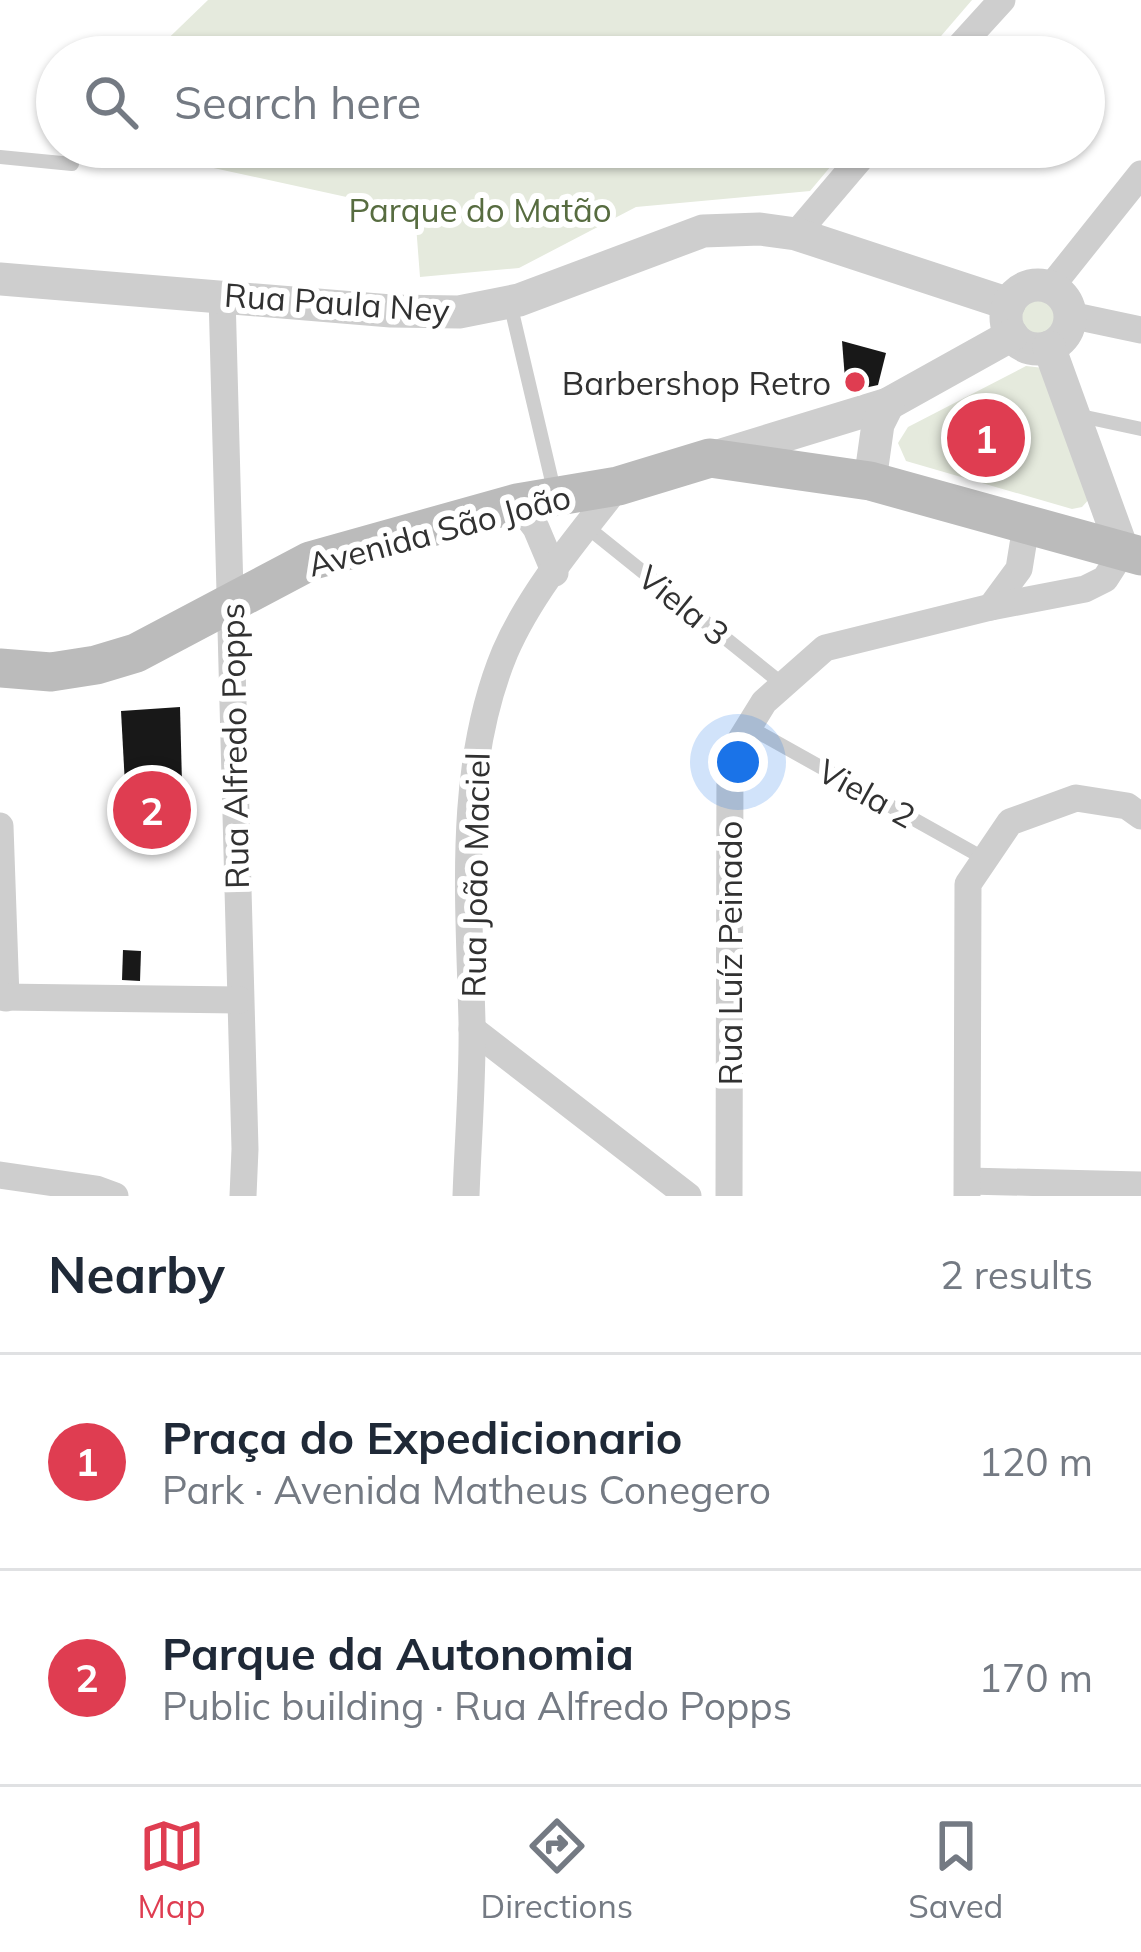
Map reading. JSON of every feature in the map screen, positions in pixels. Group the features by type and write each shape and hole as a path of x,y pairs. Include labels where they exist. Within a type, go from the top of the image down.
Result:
{"main road":[{"name":"Avenida São João","path":"0,668 52,671 96,665 136,653 310,561 536,499 618,486 710,458"},
{"path":"710,458 870,482 1132,554"}],"street":[{"path":"969,36 1002,0"},
{"path":"796,234 852,168"},
{"path":"1141,174 1060,301 1065,334 1049,347 1028,347 1010,320 1023,289 1033,286 1060,301 1141,330"},
{"name":"Rua Paula Ney","path":"0,279 391,311 459,311 510,302 704,231 760,230 796,234 1010,320"},
{"name":"Rua Alfredo Popps","path":"222,295 243,1196"},
{"name":"Avenida São João","path":"710,458 888,404 1010,320"},
{"path":"1049,347 1132,554"},
{"path":"870,482 878,424 888,404"},
{"name":"Rua João Maciel","path":"466,1196 472,1029 468,915 476,746 506,652 536,596 618,486"},
{"path":"536,499 536,528 555,573"},
{"path":"991,607 1018,569 1026,526"},
{"name":"Rua Luíz Peinado","path":"729,1196 730,758 748,727 781,683 825,648 1085,589 1105,579 1132,554"},
{"path":"1138,1182 968,1189 968,884 1010,822 1076,798 1127,806 1141,816"},
{"path":"0,826 3,997 239,1000"},
{"path":"472,1029 688,1196"},
{"path":"0,1175 115,1196"}],"lane":[{"path":"0,157 36,160"},
{"path":"510,302 536,499"},
{"path":"1075,415 1141,429"},
{"name":"Viela 3","path":"586,527 781,683"},
{"name":"Viela 2","path":"748,727 985,859"}],"green space":[{"path":"208,0 972,0 941,36 171,36"},
{"name":"Parque do Matão","path":"213,168 829,168 810,191 636,207 519,268 420,277 415,212"},
{"path":"1042,297 1056,303 1062,317 1056,331 1042,337 1028,331 1022,317 1028,303"},
{"path":"1026,366 1053,369 1091,497 1082,507 1072,509 906,461 898,443 908,427"}],"building":[{"path":"842,341 886,353 878,385 846,392"},
{"path":"180,707 182,783 125,785 121,711"},
{"path":"124,792 181,794 181,826 124,827"},
{"path":"123,950 141,951 140,981 122,980"}],"place":[{"name":"Barbershop Retro","path":"855,382"},
{"name":"Praça do Expedicionario","path":"986,438"},
{"name":"Parque da Autonomia","path":"152,810"}]}
